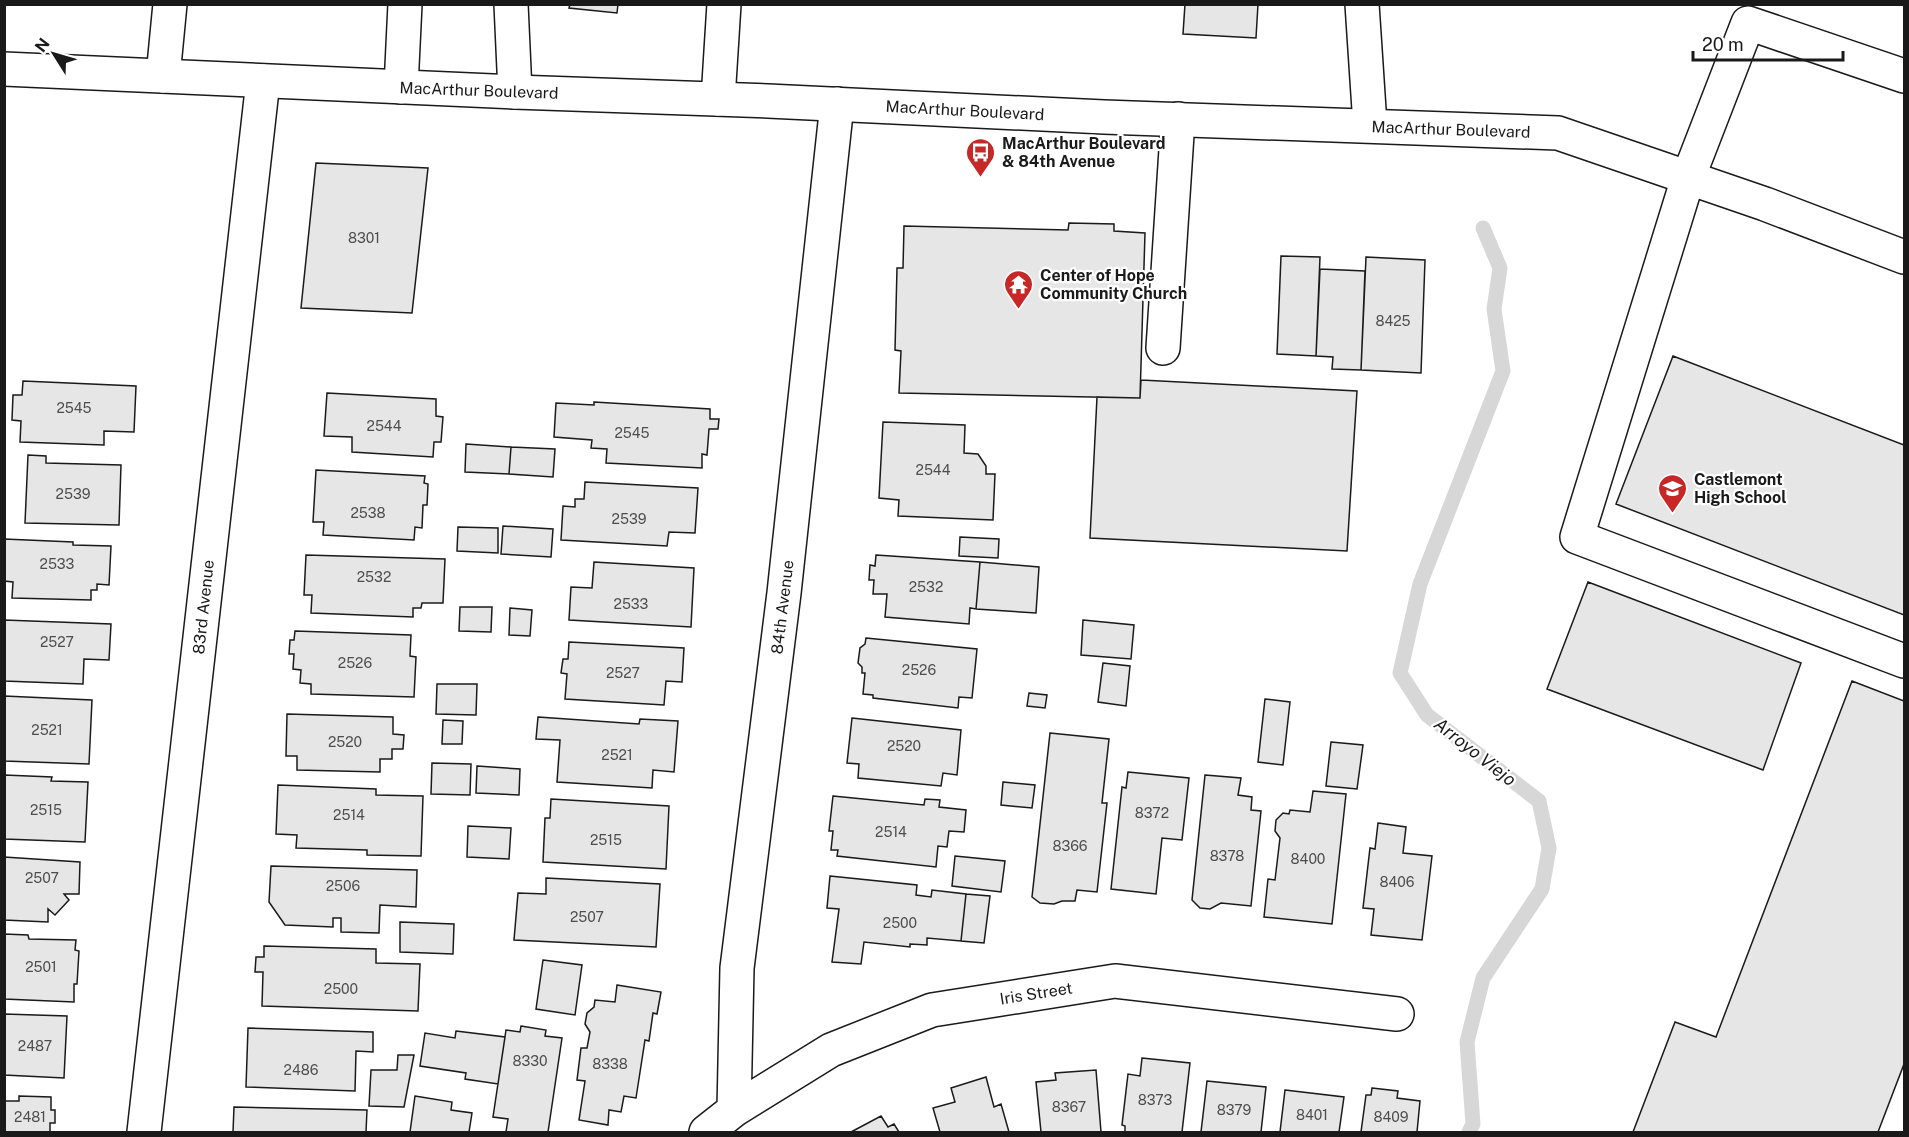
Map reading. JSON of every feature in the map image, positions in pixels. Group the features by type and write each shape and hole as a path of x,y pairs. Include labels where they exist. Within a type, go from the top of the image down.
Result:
{"street":[{"path":"163,76 170,4"},
{"path":"401,87 405,4"},
{"path":"511,4 515,92"},
{"path":"718,99 724,4"},
{"path":"1362,4 1370,125"},
{"path":"1905,76 1748,23 1688,178 1577,537 1905,661"},
{"name":"MacArthur Boulevard","path":"4,69 515,92 1558,133 1765,204 1905,257"},
{"name":"83rd Avenue","path":"144,1132 262,81"},
{"name":"84th Avenue","path":"734,1110 737,968 782,605 837,104"},
{"path":"1162,348 1178,119"},
{"name":"Iris Street","path":"706,1132 734,1110 831,1050 932,1010 1115,981 1397,1014"}],"building":[{"path":"570,4 618,4 617,13 569,8"},
{"path":"1185,4 1258,4 1256,38 1183,34"},
{"path":"316,163 428,168 412,313 301,308"},
{"name":"Center of Hope Community Church","path":"1069,223 1114,224 1114,231 1145,233 1140,398 899,393 901,351 895,350 897,268 903,268 904,226 1068,230"},
{"path":"1281,256 1320,257 1316,356 1277,354"},
{"path":"1366,257 1425,260 1421,373 1361,370"},
{"path":"1320,269 1365,271 1361,370 1332,369 1333,357 1316,356"},
{"path":"1673,356 1904,445 1904,615 1616,504"},
{"path":"1141,380 1357,391 1347,551 1090,538 1097,397 1140,398"},
{"path":"23,381 136,386 134,432 104,431 104,445 20,442 21,421 12,420 13,395 22,395"},
{"path":"327,393 436,399 436,416 443,417 441,442 434,442 433,457 352,452 352,437 324,436"},
{"path":"594,402 710,409 710,419 719,419 718,429 709,429 707,455 702,454 702,468 606,463 607,449 591,448 592,440 554,437 556,403 594,405"},
{"path":"883,422 965,425 964,453 978,454 986,466 986,474 995,474 993,520 898,516 899,500 879,498"},
{"path":"466,444 511,447 509,474 465,472"},
{"path":"511,447 555,449 553,477 509,474"},
{"path":"28,455 46,456 46,463 121,465 119,525 25,523"},
{"path":"316,470 425,476 424,483 428,484 427,505 423,505 422,528 415,527 414,540 323,535 324,522 313,522"},
{"path":"585,482 698,488 695,533 669,532 667,546 561,540 563,506 575,507 575,499 584,499"},
{"path":"503,526 553,529 551,557 501,554"},
{"path":"458,527 498,528 498,553 457,551"},
{"path":"960,537 999,539 998,558 959,556"},
{"path":"4,539 111,546 109,585 97,584 97,590 91,590 91,600 12,598 13,582 4,581"},
{"path":"306,555 445,559 443,603 422,603 421,608 413,608 413,617 311,613 312,595 304,595"},
{"path":"876,555 980,562 976,609 970,608 969,624 885,617 887,594 873,594 874,580 869,580 870,565 875,566"},
{"path":"594,562 694,568 691,627 569,620 571,587 592,588"},
{"path":"980,562 1039,567 1036,613 976,609"},
{"path":"1588,582 1801,663 1763,770 1547,689"},
{"path":"460,607 492,607 491,632 459,631"},
{"path":"510,608 532,610 530,636 509,635"},
{"path":"4,620 111,624 109,660 84,659 83,684 4,681"},
{"path":"1083,620 1134,625 1131,659 1081,655"},
{"path":"295,631 411,635 410,656 416,657 414,697 311,694 311,684 300,683 301,670 293,669 294,654 289,654 290,640 294,640"},
{"path":"866,638 977,649 972,698 959,697 958,708 873,698 873,695 863,694 865,673 862,673 862,667 858,663 860,648 865,644"},
{"path":"569,642 684,648 682,682 666,681 664,705 565,699 567,674 561,673 563,659 568,659"},
{"path":"1103,663 1130,666 1126,706 1098,702"},
{"path":"1852,681 1904,701 1904,1064 1878,1132 1633,1132 1675,1022 1716,1037"},
{"path":"437,684 477,684 476,715 436,714"},
{"path":"1029,693 1047,695 1045,708 1027,706"},
{"path":"4,696 92,700 89,764 4,761"},
{"path":"1265,699 1290,702 1283,765 1258,762"},
{"path":"287,714 393,717 393,734 404,735 403,749 392,749 392,759 380,759 380,772 297,770 297,756 286,756"},
{"path":"538,717 639,724 640,719 678,721 674,772 653,770 652,788 557,782 560,740 536,739"},
{"path":"852,718 961,730 957,775 943,773 941,786 858,778 859,764 847,763"},
{"path":"443,720 463,721 462,744 442,744"},
{"path":"1050,733 1109,739 1102,803 1107,803 1097,892 1077,890 1075,901 1062,901 1054,904 1040,903 1032,897"},
{"path":"1331,742 1363,745 1357,789 1326,786"},
{"path":"432,763 471,764 470,795 431,794"},
{"path":"477,766 520,769 519,795 476,793"},
{"path":"1128,772 1189,778 1182,840 1162,838 1156,894 1111,889 1122,787 1126,788"},
{"path":"4,775 52,777 51,781 88,782 85,842 4,839"},
{"path":"1205,775 1241,778 1238,795 1252,797 1251,810 1261,811 1251,906 1221,903 1210,909 1200,908 1192,900"},
{"path":"1003,782 1035,785 1032,808 1001,805"},
{"path":"278,785 376,789 376,795 423,796 421,856 367,855 367,850 296,848 297,835 276,834"},
{"path":"1313,791 1346,794 1332,924 1264,917 1268,879 1275,880 1280,838 1275,831 1276,820 1283,813 1289,814 1290,810 1310,812"},
{"path":"833,796 924,805 925,799 940,800 939,807 966,810 964,832 949,831 947,847 938,846 936,867 837,856 838,850 831,850 833,831 829,831"},
{"path":"551,799 669,806 666,869 543,862 545,818 550,818"},
{"path":"1378,823 1406,827 1403,853 1432,856 1422,940 1371,935 1374,909 1363,908 1370,848 1375,849"},
{"path":"468,826 511,828 509,859 467,857"},
{"path":"955,856 1005,861 1001,892 952,886"},
{"path":"4,857 80,862 79,894 64,894 69,900 55,915 48,909 48,922 4,920"},
{"path":"271,866 417,870 416,907 380,905 379,933 341,932 341,918 333,918 333,927 285,925 269,902"},
{"path":"830,876 917,885 916,895 931,897 932,890 966,894 961,941 927,938 927,945 910,944 910,947 864,942 861,964 832,962 839,909 827,908"},
{"path":"546,878 660,884 656,947 514,940 518,893 546,894"},
{"path":"966,894 990,896 984,943 961,941"},
{"path":"400,922 454,924 453,954 400,952"},
{"path":"4,934 28,935 29,939 76,940 75,950 79,951 74,1002 4,999"},
{"path":"264,946 376,949 376,963 420,964 418,1011 262,1006 263,972 255,972 256,957 264,957"},
{"path":"543,960 582,965 575,1015 536,1009"},
{"path":"617,985 661,992 657,1014 653,1013 649,1041 645,1040 636,1098 624,1096 621,1112 609,1110 608,1125 579,1120 585,1081 577,1080 581,1048 587,1048 590,1032 585,1024 587,1013 594,1007 595,1000 615,1002"},
{"path":"4,1014 67,1016 64,1078 4,1075"},
{"path":"521,1026 546,1030 545,1036 562,1038 548,1132 506,1132 508,1119 493,1117 506,1030 520,1032"},
{"path":"248,1028 373,1032 373,1052 356,1051 355,1091 246,1087"},
{"path":"456,1031 505,1037 498,1084 465,1079 466,1073 420,1066 425,1033 455,1038"},
{"path":"398,1055 414,1055 404,1107 369,1106 371,1070 397,1070"},
{"path":"1142,1058 1190,1063 1182,1132 1125,1132 1125,1126 1122,1125 1128,1074 1140,1076"},
{"path":"1096,1070 1101,1132 1041,1132 1036,1082 1056,1080 1055,1073"},
{"path":"986,1077 994,1107 1001,1104 1009,1132 940,1132 933,1108 955,1102 951,1088"},
{"path":"1207,1081 1266,1087 1261,1132 1201,1132"},
{"path":"1372,1088 1398,1091 1397,1098 1420,1101 1417,1132 1361,1132 1366,1095 1371,1095"},
{"path":"1285,1090 1344,1097 1339,1132 1280,1132"},
{"path":"19,1096 51,1097 51,1110 55,1110 55,1123 50,1123 50,1132 4,1132 4,1101 19,1101"},
{"path":"415,1096 452,1102 451,1110 472,1113 469,1132 410,1132"},
{"path":"234,1107 367,1110 366,1132 233,1132"},
{"path":"881,1116 888,1127 894,1124 899,1132 851,1132"}],"waterway":[{"name":"Arroyo Viejo","path":"1469,1132 1473,1124 1467,1042 1483,978 1542,889 1549,848 1539,801 1427,715 1400,673 1420,584 1503,371 1494,309 1500,268 1483,228"}],"place":[{"name":"MacArthur Boulevard & 84th Avenue","path":"981,178"},
{"name":"Center of Hope Community Church","path":"1019,310"},
{"name":"Castlemont High School","path":"1673,514"}]}
